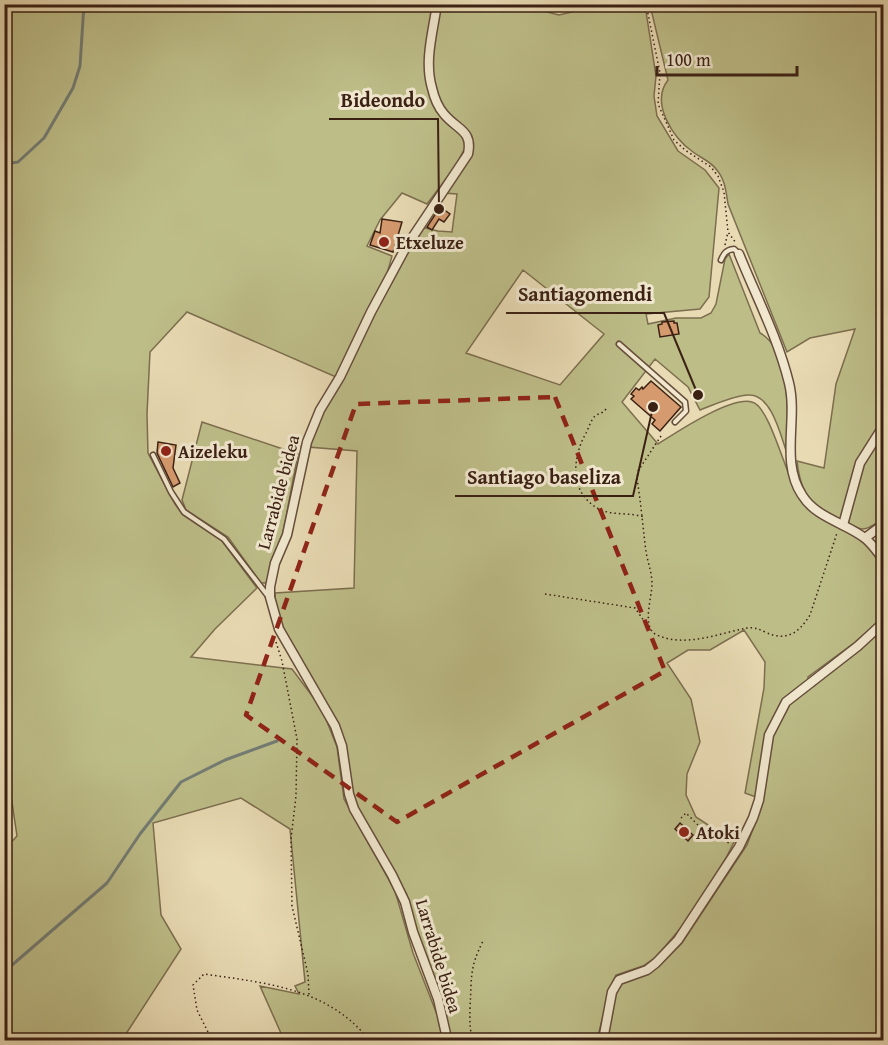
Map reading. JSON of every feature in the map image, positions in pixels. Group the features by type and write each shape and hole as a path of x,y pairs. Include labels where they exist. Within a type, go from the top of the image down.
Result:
{"street":[{"name":"Larrabide bidea","path":"437,4 428,57 432,90 443,113 466,134 470,143 468,154 406,247 370,312 340,377 320,410 302,457 287,535 275,563 270,597 279,629 335,726 342,746 346,779 352,801 360,822 401,891 413,932 438,999 449,1041"},
{"path":"739,254 778,349 790,385 791,460 794,482 812,507 865,538 884,560"},
{"path":"843,525 860,463 884,425"},
{"path":"865,538 884,524"},
{"path":"603,1041 612,993 619,980 647,970 678,940 739,847 759,800 769,735 786,702 858,646 884,622"}],"lane":[{"path":"721,260 724,253 729,250 734,249 739,254"},
{"path":"619,344 685,402 686,411 675,422"},
{"path":"153,456 184,512 224,539 270,597"}],"path":[{"path":"646,4 660,74 658,104 674,140 711,167 718,176 724,192 728,232 724,253"},
{"path":"728,232 736,243 739,254"},
{"path":"606,409 593,419 579,448 574,467 576,481 583,495 597,508 609,513 644,517"},
{"path":"651,631 648,624 652,583 637,479 638,471 661,436"},
{"path":"545,594 635,608 651,631 668,638 706,639 751,627 788,636 803,626 810,615 834,542 843,525"},
{"path":"275,641 282,661 297,739 296,796 291,839 292,906 308,975 309,995"},
{"path":"681,818 686,813 705,832 739,847"},
{"path":"473,1041 469,1029 471,972 483,941"},
{"path":"212,1041 197,1010 193,986 204,974 260,982 309,995 341,1012 357,1025 369,1041"}],"highlighted area":[{"path":"555,397 665,671 397,822 246,715 356,404"}],"green space":[{"path":"545,4 542,6 543,11 559,15 593,5 645,5 656,76 654,96 657,116 678,151 705,170 719,188 709,297 700,309 646,314 648,324 676,318 701,318 711,313 716,304 725,259 729,254 760,333 771,342 783,371 786,389 788,456 775,419 765,402 750,395 739,396 700,410 688,387 655,359 622,402 658,444 718,409 731,404 752,402 759,406 771,428 793,485 800,497 858,536 880,559 884,579 883,618 808,677 808,686 883,624 883,1040 606,1040 615,993 621,984 660,965 682,943 747,845 761,808 756,797 745,793 764,688 765,662 744,630 710,650 688,650 667,663 691,699 700,742 687,774 686,795 696,817 734,842 685,923 656,957 643,966 616,975 610,988 597,1040 452,1040 409,914 407,895 357,808 351,791 347,758 282,626 276,611 275,593 354,588 357,451 308,447 315,427 342,379 375,307 421,227 452,232 457,194 444,193 471,156 473,148 464,150 455,167 427,204 402,193 380,220 367,246 392,256 387,274 336,377 187,312 150,352 147,414 148,453 175,504 183,515 222,541 257,588 215,629 191,657 292,669 322,709 337,747 344,799 395,891 413,953 447,1040 283,1040 260,986 299,994 295,986 305,982 290,829 241,798 153,823 161,915 181,949 122,1040 5,1040 5,849 17,836 11,796 5,795 5,5","holes":["523,270 604,334 560,385 466,353"]},
{"path":"650,5 883,5 884,518 868,528 856,527 817,506 802,484 797,461 824,468 836,384 855,329 810,338 787,352 728,204 725,185 721,177 711,164 685,146 666,119 662,99 663,89 668,80"},
{"path":"202,422 298,454 283,533 266,583 261,583 228,537 186,510 182,500"}],"building":[{"path":"440,207 450,214 444,222 439,219 432,230 427,227"},
{"path":"382,219 402,222 393,252 370,245 375,231 380,233"},
{"path":"662,322 677,323 679,334 660,337 658,325"},
{"path":"651,381 681,407 660,431 652,424 655,420 631,399 634,396 631,394 636,388 639,390 642,387 643,389"},
{"name":"Aizeleku","path":"158,442 176,445 173,468 180,483 173,487 157,453"},
{"name":"Atoki","path":"680,823 693,835 688,841 675,829"}],"waterway":[{"path":"4,164 18,162 44,138 73,88 80,66 84,4"},
{"path":"4,972 107,883 140,834 181,782 225,760 277,741"}],"place":[{"name":"Bideondo","path":"439,209"},
{"name":"Etxeluze","path":"384,242"},
{"name":"Santiagomendi","path":"698,395"},
{"name":"Santiago baseliza","path":"653,407"},
{"name":"Aizeleku","path":"166,451"},
{"name":"Atoki","path":"684,832"}]}
